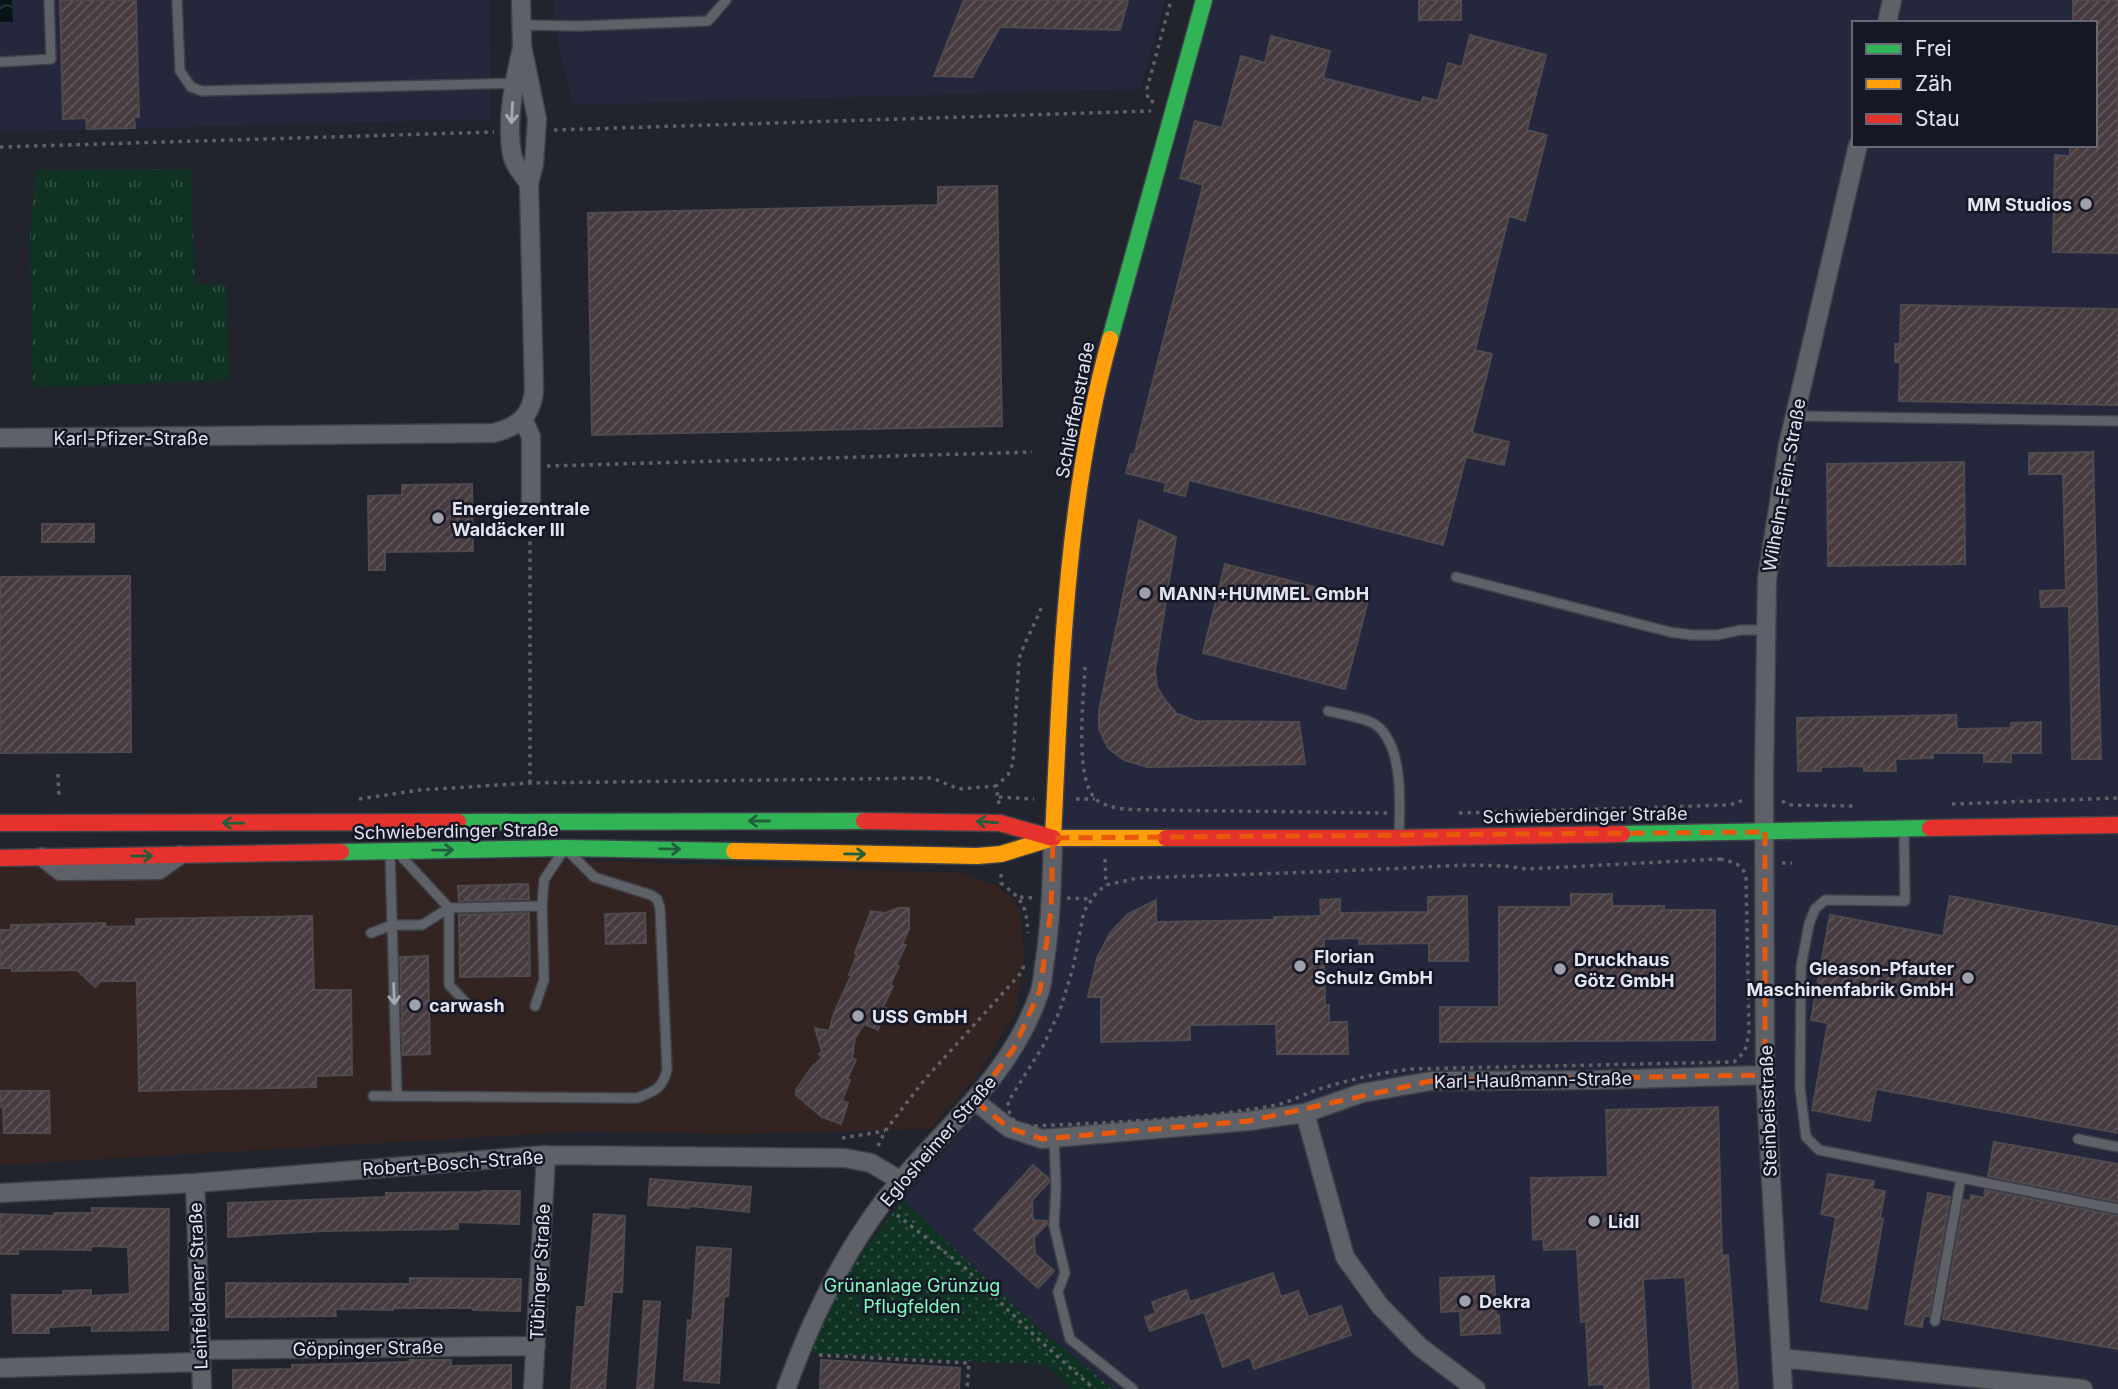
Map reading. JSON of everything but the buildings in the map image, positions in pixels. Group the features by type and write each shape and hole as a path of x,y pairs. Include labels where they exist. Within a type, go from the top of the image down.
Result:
{"main road":[{"name":"Schlieffenstraße","path":"1053,838 1062,645 1082,465 1099,377 1204,0"},
{"name":"Schwieberdinger Straße","path":"0,858 42,857 108,839 316,824 804,821 1000,823 1053,838 1399,838 2118,825"},
{"path":"804,821 805,852"},
{"name":"Schwieberdinger Straße","path":"0,823 108,839 180,855 565,848 977,856 1001,854 1053,838"}],"street":[{"path":"521,0 522,46 515,83 512,155 529,183"},
{"path":"1887,21 1892,0"},
{"path":"522,46 533,88 537,130 534,164 529,183 534,390 533,404 523,419 531,437 531,508"},
{"name":"Wilhelm-Fein-Straße","path":"1765,832 1767,579 1788,445 1858,147"},
{"name":"Karl-Pfizer-Straße","path":"0,438 493,433 514,427 523,419"},
{"name":"Steinbeisstraße","path":"1765,832 1765,1075 1783,1389"},
{"name":"Eglosheimer Straße","path":"786,1389 821,1299 849,1250 883,1203 975,1101 1014,1048 1040,990 1051,910 1053,838"},
{"path":"42,857 60,871 159,870 180,855"},
{"name":"Karl-Haußmann-Straße","path":"975,1101 1009,1128 1042,1139 1249,1121 1305,1113 1362,1093 1431,1081 1765,1075"},
{"path":"1305,1113 1345,1257 1380,1306 1420,1348 1476,1389"},
{"name":"Robert-Bosch-Straße","path":"0,1193 195,1183 546,1155 832,1157 871,1163 901,1181"},
{"name":"Tübinger Straße","path":"533,1389 546,1155"},
{"name":"Leinfeldener Straße","path":"195,1183 202,1389"},
{"name":"Göppinger Straße","path":"0,1368 201,1356 536,1346"},
{"path":"1781,1358 2083,1389"}],"lane":[{"path":"0,62 51,58 49,0"},
{"path":"177,0 180,71 191,87 202,90 515,83"},
{"path":"522,25 592,26 708,21 726,0"},
{"path":"1795,416 2118,421"},
{"path":"1456,577 1670,632 1717,635 1741,630 1766,630"},
{"path":"1328,710 1375,724 1388,742 1399,777 1399,838"},
{"path":"1904,829 1905,901 1825,900 1815,909 1809,924 1801,967 1800,1088 1806,1137 1819,1150 2118,1209"},
{"path":"373,1096 637,1098 654,1091 664,1082 667,1070 660,908 657,899 594,877 565,848 544,880 544,980 535,1006"},
{"path":"393,851 449,908 449,985 469,1006"},
{"path":"393,851 397,1096"},
{"path":"371,933 393,925 422,925 449,908 542,906"},
{"path":"1054,1138 1054,1226 1065,1273 1058,1292 1070,1339 1133,1389"},
{"path":"2078,1139 2118,1147"},
{"path":"1935,1321 1961,1178"}],"path":[{"path":"1171,0 1147,89 1148,100 1172,108"},
{"path":"537,130 1153,111"},
{"path":"0,147 511,131"},
{"path":"531,466 1032,452"},
{"path":"530,783 531,508"},
{"path":"358,799 420,790 530,783 932,778 959,789 996,786 1008,775 1013,763 1019,660 1023,644 1034,629 1039,616"},
{"path":"1085,660 1083,766 1089,790 1095,799 1105,804 1121,809 1400,814"},
{"path":"58,774 59,799"},
{"path":"996,786 1000,823"},
{"path":"1449,813 1730,805 1744,799 1764,798 1779,799 1788,805 1863,806"},
{"path":"1948,804 2118,798"},
{"path":"1001,854 1001,883 1020,897 1026,915 1028,942"},
{"path":"1720,859 1737,863 1742,866 1746,876 1750,1021 1747,1044 1740,1058 1726,1063 1411,1069 1365,1077 1283,1104 1261,1108 1138,1120 1018,1125 1010,1116 1008,1102 1043,1046 1060,1010 1073,968 1084,911 1096,893 1106,885 1138,878 1282,872 1513,866 1526,869 1720,859"},
{"path":"871,1163 885,1131 925,1079 1021,972 1027,952"},
{"path":"883,1203 909,1227 965,1268 1029,1331 1094,1389"},
{"path":"799,1354 969,1363 967,1389"}],"highlighted area":[{"path":"1765,832 1765,1075 1431,1081 1249,1121 1042,1139 1009,1128 975,1101 1014,1048 1040,990 1051,910 1053,838"}],"shaded area":[{"path":"0,0 489,0 491,119 0,132"},
{"path":"554,0 1165,0 1140,89 573,105 554,24"},
{"path":"1204,0 2118,0 2118,1389 1113,1389 1037,1327 903,1200 985,1103 1022,1053 1048,990 1082,465"},
{"path":"538,859 962,873 996,885 1013,898 1021,918 1024,959 1015,1014 977,1076 930,1129 736,1134 586,1131 0,1165 0,867"}],"green space":[{"path":"191,169 195,284 226,284 229,380 33,388 30,236 36,170"},
{"name":"Grünanlage Grünzug Pflugfelden","path":"903,1200 1037,1327 1113,1389 1071,1389 1046,1365 809,1353 841,1280"}],"water":[{"path":"0,0 12,0 13,22 0,22"}],"traffic: fast":[{"path":"1110,339 1204,0"},
{"path":"458,822 864,821"},
{"path":"1622,834 1930,828"},
{"path":"341,852 565,848 734,851"}],"traffic: slow":[{"path":"1053,838 1063,650 1074,524 1095,400 1110,339"},
{"path":"734,851 977,856 1001,854 1053,838 1166,838"}],"traffic: jam":[{"path":"864,821 1000,823 1053,838"},
{"path":"0,823 458,822"},
{"path":"1930,828 2118,825"},
{"path":"1166,838 1622,834"},
{"path":"0,858 341,852"}],"place":[{"name":"MM Studios","path":"2086,204"},
{"name":"Energiezentrale Waldäcker III","path":"438,518"},
{"name":"MANN+HUMMEL GmbH","path":"1145,593"},
{"name":"Florian Schulz GmbH","path":"1300,966"},
{"name":"Druckhaus Götz GmbH","path":"1560,969"},
{"name":"Gleason-Pfauter Maschinenfabrik GmbH","path":"1968,978"},
{"name":"carwash","path":"415,1005"},
{"name":"USS GmbH","path":"858,1016"},
{"name":"Lidl","path":"1594,1221"},
{"name":"Dekra","path":"1465,1301"}]}
